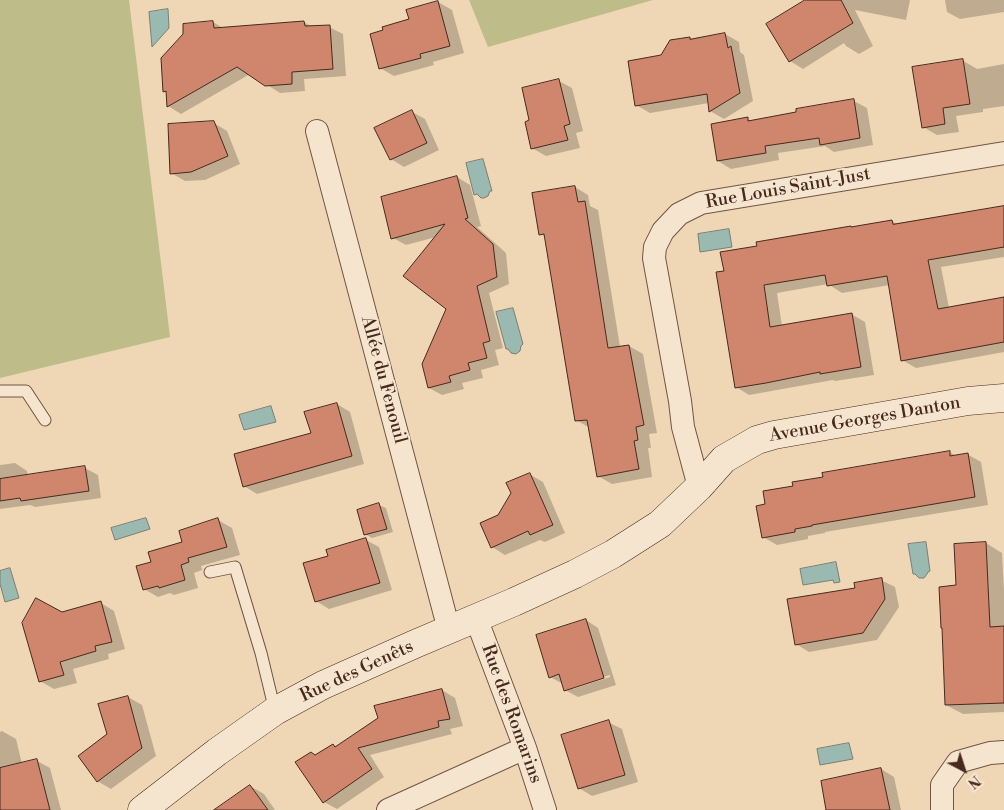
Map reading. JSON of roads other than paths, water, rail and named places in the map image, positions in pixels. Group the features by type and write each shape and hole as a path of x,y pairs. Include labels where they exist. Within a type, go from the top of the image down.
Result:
{"street":[{"name":"Allée du Fenouil","path":"317,130 449,630"},
{"name":"Rue Louis Saint-Just","path":"699,487 683,427 654,258 655,247 663,230 679,214 701,203 1004,153"},
{"name":"Avenue Georges Danton","path":"590,566 613,554 660,524 699,487 724,459 757,440 774,435 968,400 1004,398"},
{"name":"Rue des Genêts","path":"142,810 217,752 275,712 323,685 514,602 590,566"},
{"name":"Rue des Romarins","path":"476,618 525,748 545,810"},
{"path":"388,810 525,748"},
{"path":"942,810 942,784 958,762 990,753 1004,752"}],"lane":[{"path":"0,391 26,392 44,420"},
{"path":"210,572 235,567 261,653 275,712"}],"water":[{"path":"168,9 169,28 152,47 149,12"},
{"path":"483,159 492,191 490,191 488,196 481,198 477,194 474,195 466,163"},
{"path":"729,229 732,247 700,252 698,234"},
{"path":"513,308 523,344 520,351 516,354 506,349 496,312"},
{"path":"271,406 276,422 244,430 239,415"},
{"path":"146,518 150,529 115,540 111,528"},
{"path":"926,542 930,571 924,578 919,578 913,574 908,544"},
{"path":"836,562 840,582 834,583 833,580 803,585 800,569"},
{"path":"10,568 19,598 5,602 0,584 0,571"},
{"path":"849,743 853,759 820,765 817,749"}]}
